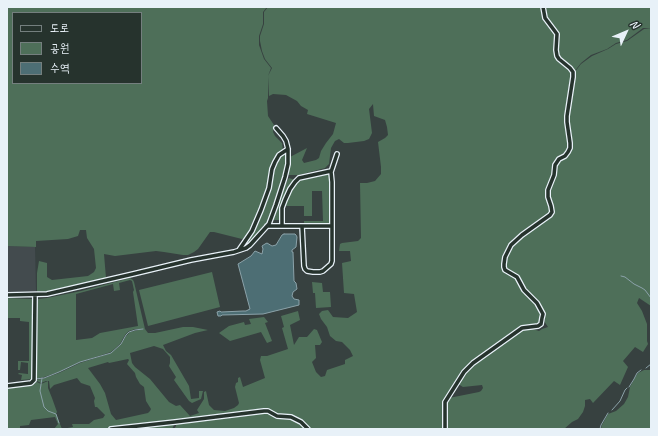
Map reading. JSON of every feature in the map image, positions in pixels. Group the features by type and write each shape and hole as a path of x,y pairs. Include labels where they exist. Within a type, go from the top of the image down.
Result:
{"street":[{"path":"445,429 445,402 466,369 522,328 538,326 541,324 543,314 537,303 524,290 517,277 505,270 504,264 511,245 552,212 552,206 548,197 548,190 554,175 555,165 559,159 565,156 570,148 567,116 573,77 570,68 557,56 557,34 545,18 543,7"},
{"path":"7,295 47,294 246,248 267,226 285,177 288,164 288,149 284,136 276,128"},
{"path":"238,251 243,246 257,221 269,188 272,169 275,162 279,155 288,149"},
{"path":"302,226 305,269 313,272 323,271 331,264 332,261 331,171 337,154"},
{"path":"282,226 282,208 290,189 295,182 299,178 331,171"},
{"path":"267,226 332,226"},
{"path":"7,386 30,383 34,380 35,295"},
{"path":"112,429 268,411 277,416 291,417 301,422 308,429"}],"shaded area":[{"path":"7,246 35,247 36,292 7,292"}],"green space":[{"path":"7,7 267,7 263,12 263,24 259,36 259,45 264,59 271,68 268,76 268,116 274,125 273,132 275,136 282,143 283,150 274,160 268,187 256,218 246,238 242,239 210,232 198,249 188,255 156,251 115,256 104,254 106,278 46,293 37,293 37,273 39,261 47,263 47,277 52,280 88,276 94,272 96,268 94,249 87,238 86,230 80,230 78,236 68,239 36,241 36,247 7,246"},
{"path":"268,7 542,7 543,14 556,36 556,53 571,72 566,116 569,144 568,150 564,155 555,160 553,167 552,179 547,189 547,197 551,206 550,212 513,239 506,250 502,262 504,269 515,277 522,290 537,306 541,313 541,319 535,325 521,326 472,361 462,371 444,401 444,429 309,429 300,419 292,416 276,414 264,409 256,409 230,414 100,429 62,429 73,427 72,424 89,424 94,420 103,418 105,415 97,407 95,407 95,398 90,386 81,383 77,378 54,385 50,389 49,381 42,383 42,379 59,373 80,363 111,353 121,344 130,332 143,329 129,331 120,344 111,352 80,362 59,372 35,379 36,300 81,291 130,278 134,282 145,329 148,333 183,327 208,330 195,333 163,345 166,351 171,355 189,386 191,399 199,398 199,391 203,391 201,399 192,403 174,380 176,377 169,366 170,357 163,349 154,346 130,353 132,363 135,367 150,379 169,402 176,406 180,405 190,416 199,413 197,410 204,399 204,392 206,391 209,405 214,410 225,411 234,408 239,403 235,387 236,383 238,382 238,378 240,377 243,387 265,378 260,360 261,356 267,356 288,349 282,328 284,327 281,316 298,311 300,320 290,325 294,345 299,337 307,337 314,329 317,330 322,342 320,345 315,345 316,358 312,362 316,372 321,377 325,376 327,370 345,364 345,360 353,356 350,350 342,342 336,341 330,336 327,327 319,314 322,311 328,310 333,317 348,318 357,312 354,294 344,293 342,263 351,261 350,251 339,251 340,244 358,241 361,238 360,183 375,181 381,174 378,142 388,135 387,127 385,120 374,116 373,104 369,109 372,133 369,139 344,143 339,139 335,141 331,148 329,164 325,168 299,175 288,175 290,157 307,148 302,160 304,163 319,158 321,151 333,134 336,123 307,114 308,110 301,106 297,101 286,95 273,94 269,96 268,76 272,68 265,59 260,41 264,24 264,12","holes":["130,280 132,281 134,290 133,292 138,326 100,333 92,338 76,340 76,294 113,284 114,291 120,290 119,283","128,359 127,364 135,373 140,384 144,387 146,401 151,409 148,413 116,420 111,414 105,393 88,368 108,362"]},
{"path":"544,7 651,7 651,28 643,28 627,40 616,43 607,49 591,55 581,63 574,72 558,55 559,34 546,18"},
{"path":"651,28 651,306 639,298 637,303 647,324 648,344 643,352 635,347 623,361 628,367 620,385 614,381 593,403 590,399 585,400 583,412 578,419 564,429 446,429 446,402 449,398 479,392 483,388 482,385 463,387 458,384 467,370 522,329 530,328 539,331 548,327 544,321 544,314 514,274 505,265 514,243 554,211 549,194 557,172 556,165 568,154 568,116 574,86 574,73 581,64 592,56 616,44 627,41 644,29"},
{"path":"285,154 283,181 271,216 267,223 248,245 246,243 270,188 273,170 279,157"},
{"path":"328,174 330,181 331,221 328,224 304,224 304,221 323,221 322,191 312,191 312,216 304,216 304,206 285,206 292,188 299,180"},
{"path":"289,178 295,180 281,207 280,220 272,220 287,181"},
{"path":"212,272 220,307 148,326 139,290"},
{"path":"312,282 322,283 323,292 330,292 331,307 316,308 315,293 313,293"},
{"path":"7,298 33,299 33,379 21,380 22,375 18,374 28,374 28,363 21,362 20,370 18,370 18,361 29,361 29,322 20,321 20,318 7,318"},
{"path":"264,317 268,322 265,323 272,341 267,343 261,332 230,341 219,333 229,326 244,322 245,325 251,324 249,319"},
{"path":"644,370 651,370 651,429 601,429 608,414 616,411 624,404 636,376"},
{"path":"41,379 42,383 35,380"},
{"path":"35,381 41,384 48,381 48,388 62,429 54,429 58,424 55,417 31,420 29,425 20,426 20,429 7,429 7,388 34,384"},
{"path":"265,413 291,418 306,429 174,429 176,423"},
{"path":"174,423 172,429 121,429"}],"water":[{"path":"284,234 295,234 297,237 296,247 292,250 292,252 294,281 297,289 293,292 292,296 294,299 299,300 299,305 263,314 218,316 217,312 220,311 246,311 250,309 238,264 251,256 255,251 262,254 262,246 267,243 272,246 276,245"}],"waterway":[{"path":"621,276 645,290 651,298"},
{"path":"35,379 44,378 80,362 111,353 121,344 129,332 143,329"},
{"path":"646,368 651,364"},
{"path":"629,387 637,373 641,370"},
{"path":"42,378 40,391 44,407 48,411 56,414 59,423"},
{"path":"612,410 620,401 627,388"},
{"path":"600,429 608,413"}]}
